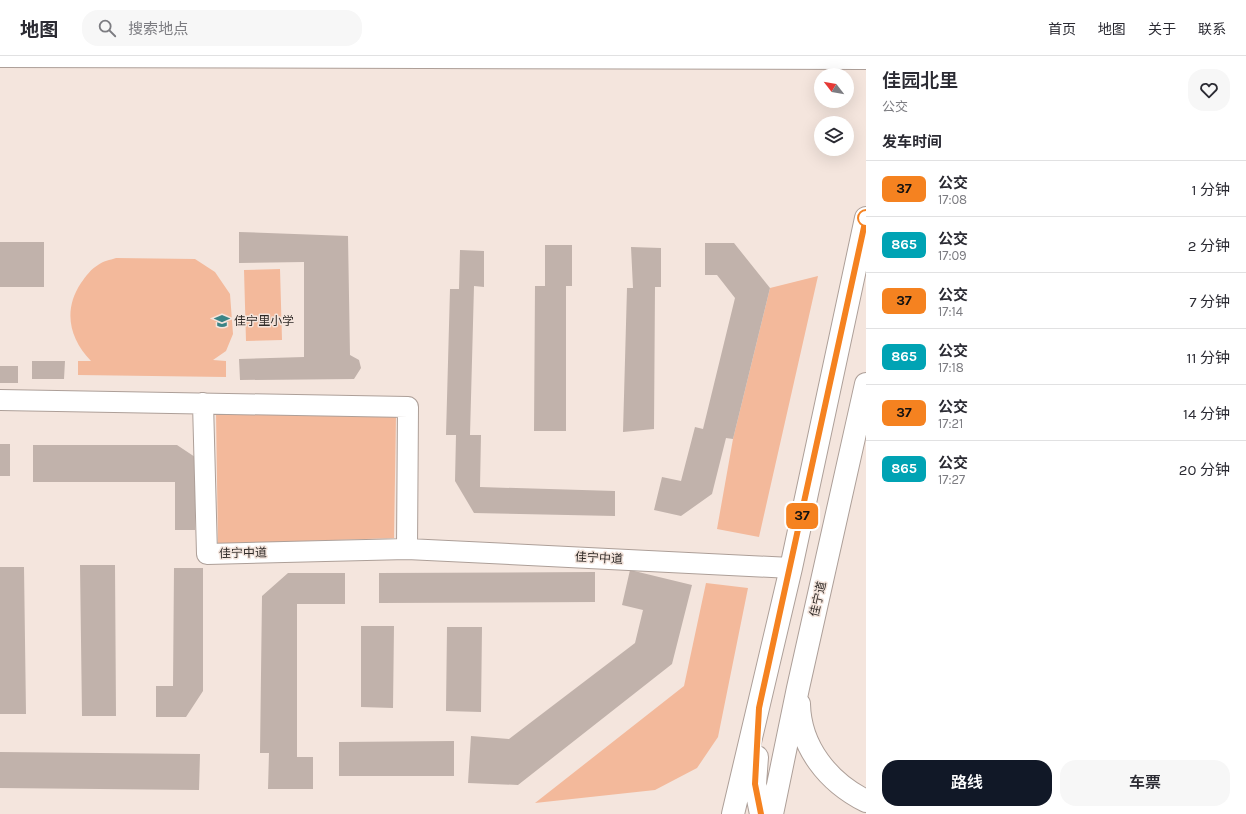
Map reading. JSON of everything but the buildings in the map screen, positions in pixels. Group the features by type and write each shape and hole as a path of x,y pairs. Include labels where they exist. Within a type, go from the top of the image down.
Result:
{"main road":[{"path":"733,814 791,568 866,218"},
{"name":"佳宁道","path":"772,814 798,688 866,384"},
{"path":"798,688 799,710 802,726 815,757 825,771 836,782 866,801"},
{"path":"759,708 755,784 761,814"}],"street":[{"path":"0,57 866,59"},
{"path":"0,400 408,407 407,549"},
{"name":"佳宁中道","path":"203,403 207,554 407,549 791,568"}],"shaded area":[{"path":"116,258 195,259 215,272 230,294 233,334 226,351 213,360 226,361 226,377 78,375 78,361 91,361 78,343 73,333 70,313 75,293 87,275 95,267 102,262"},
{"path":"280,269 282,340 246,341 244,270"},
{"path":"818,276 759,537 717,529 733,439 770,288"},
{"path":"216,413 396,416 394,538 218,544"},
{"path":"706,583 748,588 718,737 697,768 655,790 535,803 684,686"}],"bus line":[{"name":"37","path":"761,814 755,784 759,708 791,568 866,218"}],"place":[{"name":"佳宁里小学","path":"222,321"}]}
